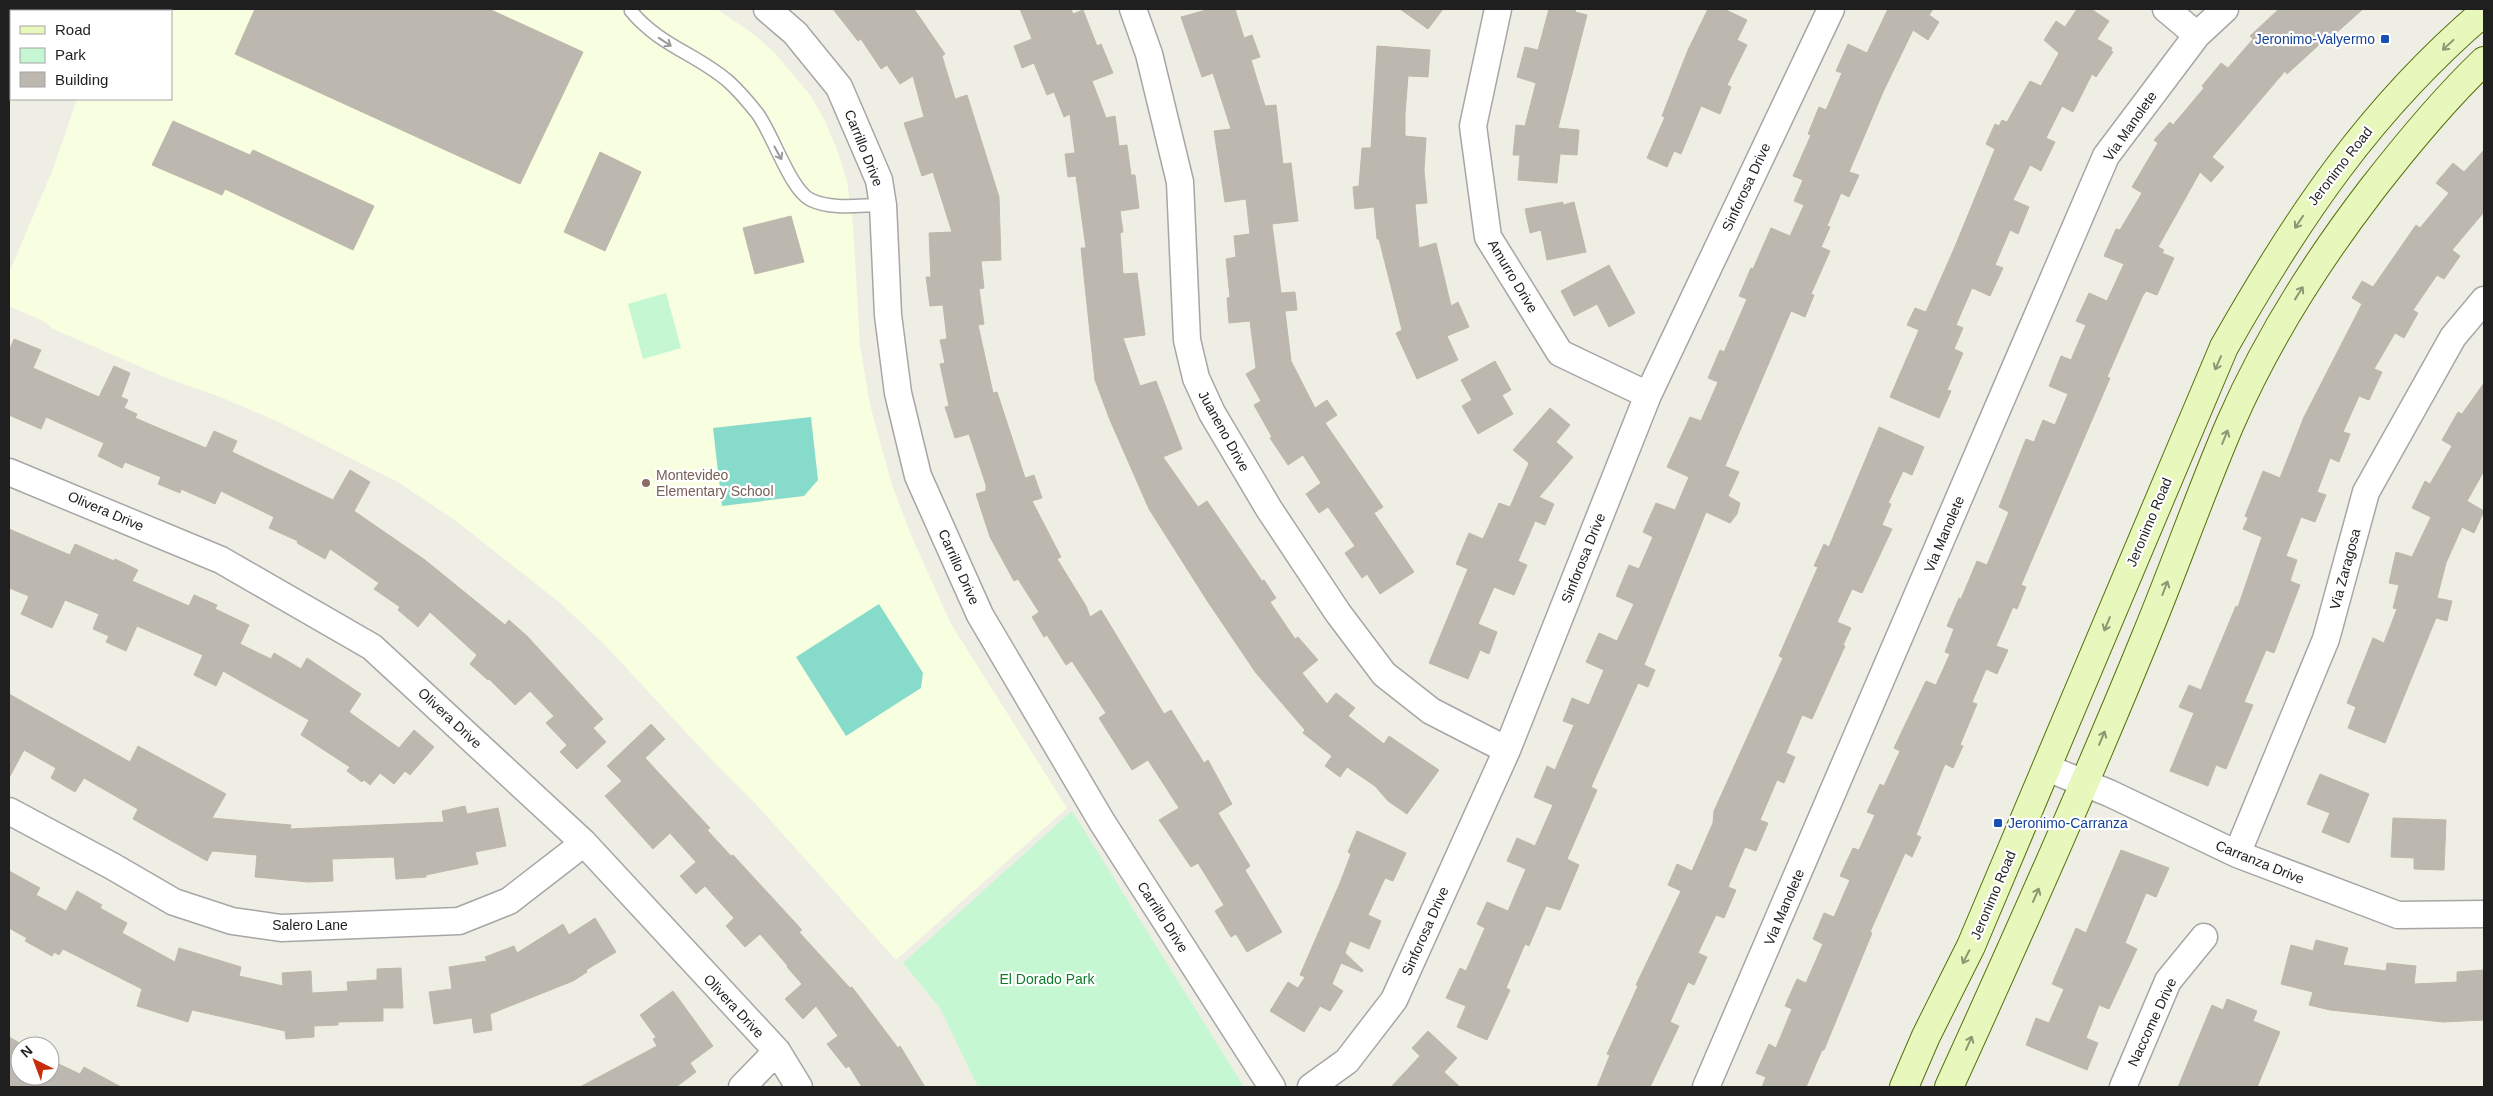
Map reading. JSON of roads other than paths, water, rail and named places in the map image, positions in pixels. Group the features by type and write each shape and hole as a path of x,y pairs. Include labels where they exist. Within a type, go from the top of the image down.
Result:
{"main road":[{"name":"Jeronimo Road","path":"1904,1087 1926,1036 1971,946 2224,347 2267,272 2317,195 2352,149 2436,56 2484,12"},
{"path":"1949,1087 2041,885 2146,636 2231,423 2283,318 2333,241 2382,176 2426,120 2484,61"}],"street":[{"name":"Carrillo Drive","path":"767,9 795,32 839,87 879,180 883,204 888,315 898,393 918,476 980,615 1102,822 1272,1087"},
{"name":"Juaneno Drive","path":"1133,9 1149,54 1180,182 1187,340 1196,378 1212,413 1274,517 1338,613 1384,674 1431,711 1507,750"},
{"name":"Amurro Drive","path":"1498,9 1473,126 1488,237 1560,353 1648,395"},
{"name":"Sinforosa Drive","path":"1310,1087 1347,1061 1394,1000 1507,750 1648,395 1831,9"},
{"path":"2166,9 2197,35"},
{"name":"Via Manolete","path":"1706,1087 2106,156 2197,35 2225,9"},
{"name":"Via Zaragosa","path":"2237,854 2326,639 2366,492 2453,336 2484,300"},
{"name":"Olivera Drive","path":"9,472 221,560 372,647 584,843 777,1051 799,1087"},
{"name":"Carranza Drive","path":"2047,768 2237,854 2398,915 2484,914"},
{"name":"Salero Lane","path":"9,811 112,866 174,902 232,920 281,928 459,921 509,901 584,843"},
{"name":"Naccome Drive","path":"2123,1087 2168,981 2204,937"},
{"path":"742,1087 777,1051"}],"lane":[{"path":"632,9 631,12 643,25 667,44 687,53 730,82 758,115 788,170 810,199 834,206 883,204"}],"place":[{"name":"Jeronimo-Valyermo","path":"2385,39"},
{"name":"Montevideo Elementary School","path":"646,483"},
{"name":"Jeronimo-Carranza","path":"1998,823"}],"park label":[{"name":"El Dorado Park","path":"1047,979"}]}
